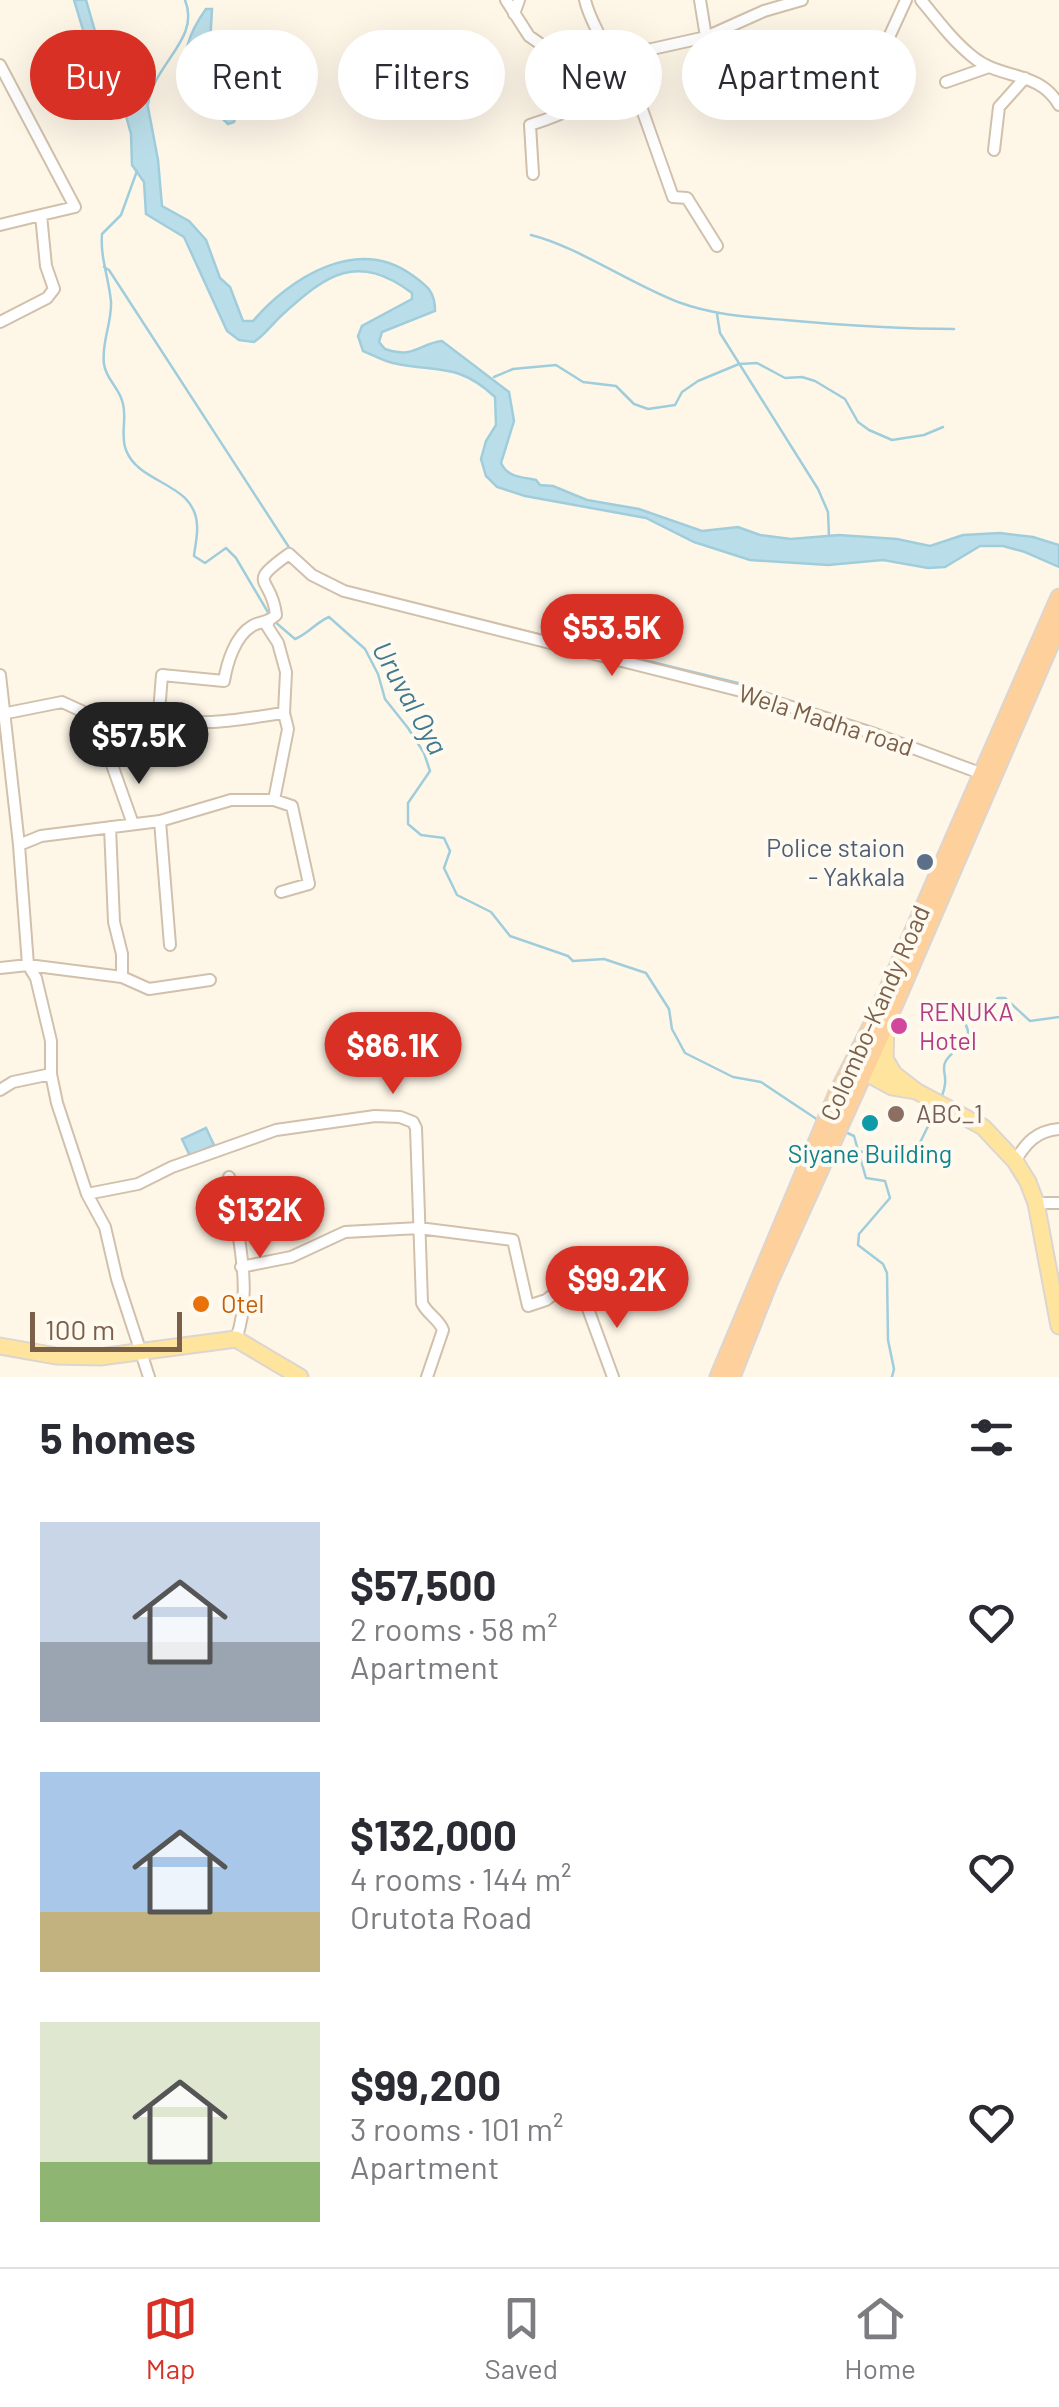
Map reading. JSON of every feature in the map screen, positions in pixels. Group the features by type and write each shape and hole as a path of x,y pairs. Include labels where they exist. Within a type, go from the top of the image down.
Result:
{"highway":[{"name":"Colombo-Kandy Road","path":"859,1065 886,1025 1059,596"},
{"name":"Colombo-Kandy Road","path":"718,1377 845,1102 888,989 980,773 1059,625"},
{"name":"Colombo-Kandy Road","path":"732,1377 816,1162"}],"main road":[{"path":"886,1025 885,1059 893,1081"},
{"path":"859,1065 983,1127 1015,1161 1036,1203 1053,1265 1059,1326"},
{"path":"845,1102 893,1081"},
{"path":"0,1346 76,1357 236,1339 300,1377"}],"street":[{"path":"506,0 525,30"},
{"path":"514,14 518,0"},
{"path":"585,0 589,18 598,30"},
{"path":"700,0 705,30"},
{"path":"723,30 764,10 802,0"},
{"path":"892,30 906,0"},
{"path":"921,0 952,41 989,67 1050,90 1059,106"},
{"path":"0,65 76,207 0,224"},
{"path":"946,82 989,67"},
{"path":"994,150 999,107 1025,78"},
{"path":"534,174 530,125 546,120"},
{"path":"646,120 673,197 687,198 717,246"},
{"path":"0,322 46,298 54,288 46,266 42,216"},
{"name":"Wela Madha road","path":"272,618 262,579 264,572 289,554 312,575 344,591 745,692 980,773"},
{"path":"159,712 162,675 224,681 240,638 250,627 272,618"},
{"path":"272,618 266,626 278,643 286,672 284,713 288,729 274,800"},
{"path":"0,675 5,787 19,845 28,965 36,978 52,1041 51,1074 57,1103 87,1194 105,1227 149,1377"},
{"path":"3,714 62,702 86,713 159,712 168,718 205,722 284,713"},
{"path":"110,762 133,824"},
{"path":"19,845 41,836 160,822 231,800 274,800 292,806 309,884 281,892"},
{"path":"160,822 170,945"},
{"path":"110,828 114,922 122,954 122,977"},
{"path":"0,968 28,965 122,977 148,989 210,980"},
{"path":"0,1090 13,1082 51,1074"},
{"path":"87,1194 138,1184 172,1167 276,1130 375,1116 413,1122 421,1200 422,1303 443,1330 427,1377"},
{"path":"1015,1161 1028,1141 1059,1128"},
{"path":"229,1177 241,1266 242,1323 236,1339"},
{"path":"1036,1203 1059,1203"},
{"path":"241,1266 291,1257 344,1232 419,1228 513,1240 528,1306 546,1300 568,1283 577,1288 613,1377"}],"water":[{"path":"74,0 86,0 95,30 83,30"},
{"path":"206,9 212,9 211,30 194,30"},
{"path":"127,120 150,120 162,206 189,221 206,240 220,278 230,287 243,321 253,321 305,277 347,261 369,259 391,264 426,286 434,298 435,311 382,332 379,342 385,349 409,352 442,341 509,392 514,421 501,463 511,474 587,500 639,509 702,531 738,527 791,539 839,535 930,546 963,535 1000,533 1033,537 1059,545 1059,567 1003,546 980,546 945,567 928,568 883,560 828,565 750,560 694,542 646,518 525,496 497,487 486,476 481,459 496,425 495,397 458,373 393,363 363,351 358,336 362,326 412,299 412,293 375,273 343,273 314,288 254,342 239,340 227,331 184,237 146,214 144,182 132,165"},
{"path":"206,1128 214,1145 190,1156 182,1139"}],"waterway":[{"name":"Uruval Oya","path":"156,82 187,27 185,0"},
{"name":"Uruval Oya","path":"137,171 121,215 102,234 111,302 104,364 123,404 124,444 133,462 187,500 194,511 194,556 205,563 226,548 269,614"},
{"path":"531,235 678,302 704,310 827,324 954,329"},
{"path":"104,267 292,552"},
{"path":"717,314 720,333 818,489 828,512 829,536"},
{"path":"494,377 513,369 556,365 583,382 616,386 634,404 648,409 675,405 682,392 698,381 739,364 757,363 785,378 815,381 845,399 858,422 892,440 924,435 943,427"},
{"path":"364,591 380,595"},
{"path":"460,615 742,684 810,708"},
{"name":"Uruval Oya","path":"274,621 295,639 329,617 365,649 385,699 424,753 430,771 408,803 408,824 421,835 444,838 450,851 444,868 457,895 491,912 510,936 573,961 604,959 646,973 669,1009 672,1029 685,1053 733,1077 761,1082 818,1120"},
{"path":"941,1098 944,1064 967,1041 967,1015 984,1012 998,998 1005,998 1030,1021 1059,1017"},
{"path":"859,1151 910,1163 936,1110"},
{"name":"Uruval Oya","path":"843,1131 854,1136 866,1178 885,1181 890,1198 859,1234 858,1245 883,1264 887,1273 892,1377"}],"place":[{"name":"Police staion - Yakkala","path":"925,862"},
{"name":"RENUKA Hotel","path":"899,1026"},
{"name":"ABC_1","path":"896,1114"},
{"name":"Siyane Building","path":"870,1123"},
{"name":"Otel","path":"201,1304"}]}
